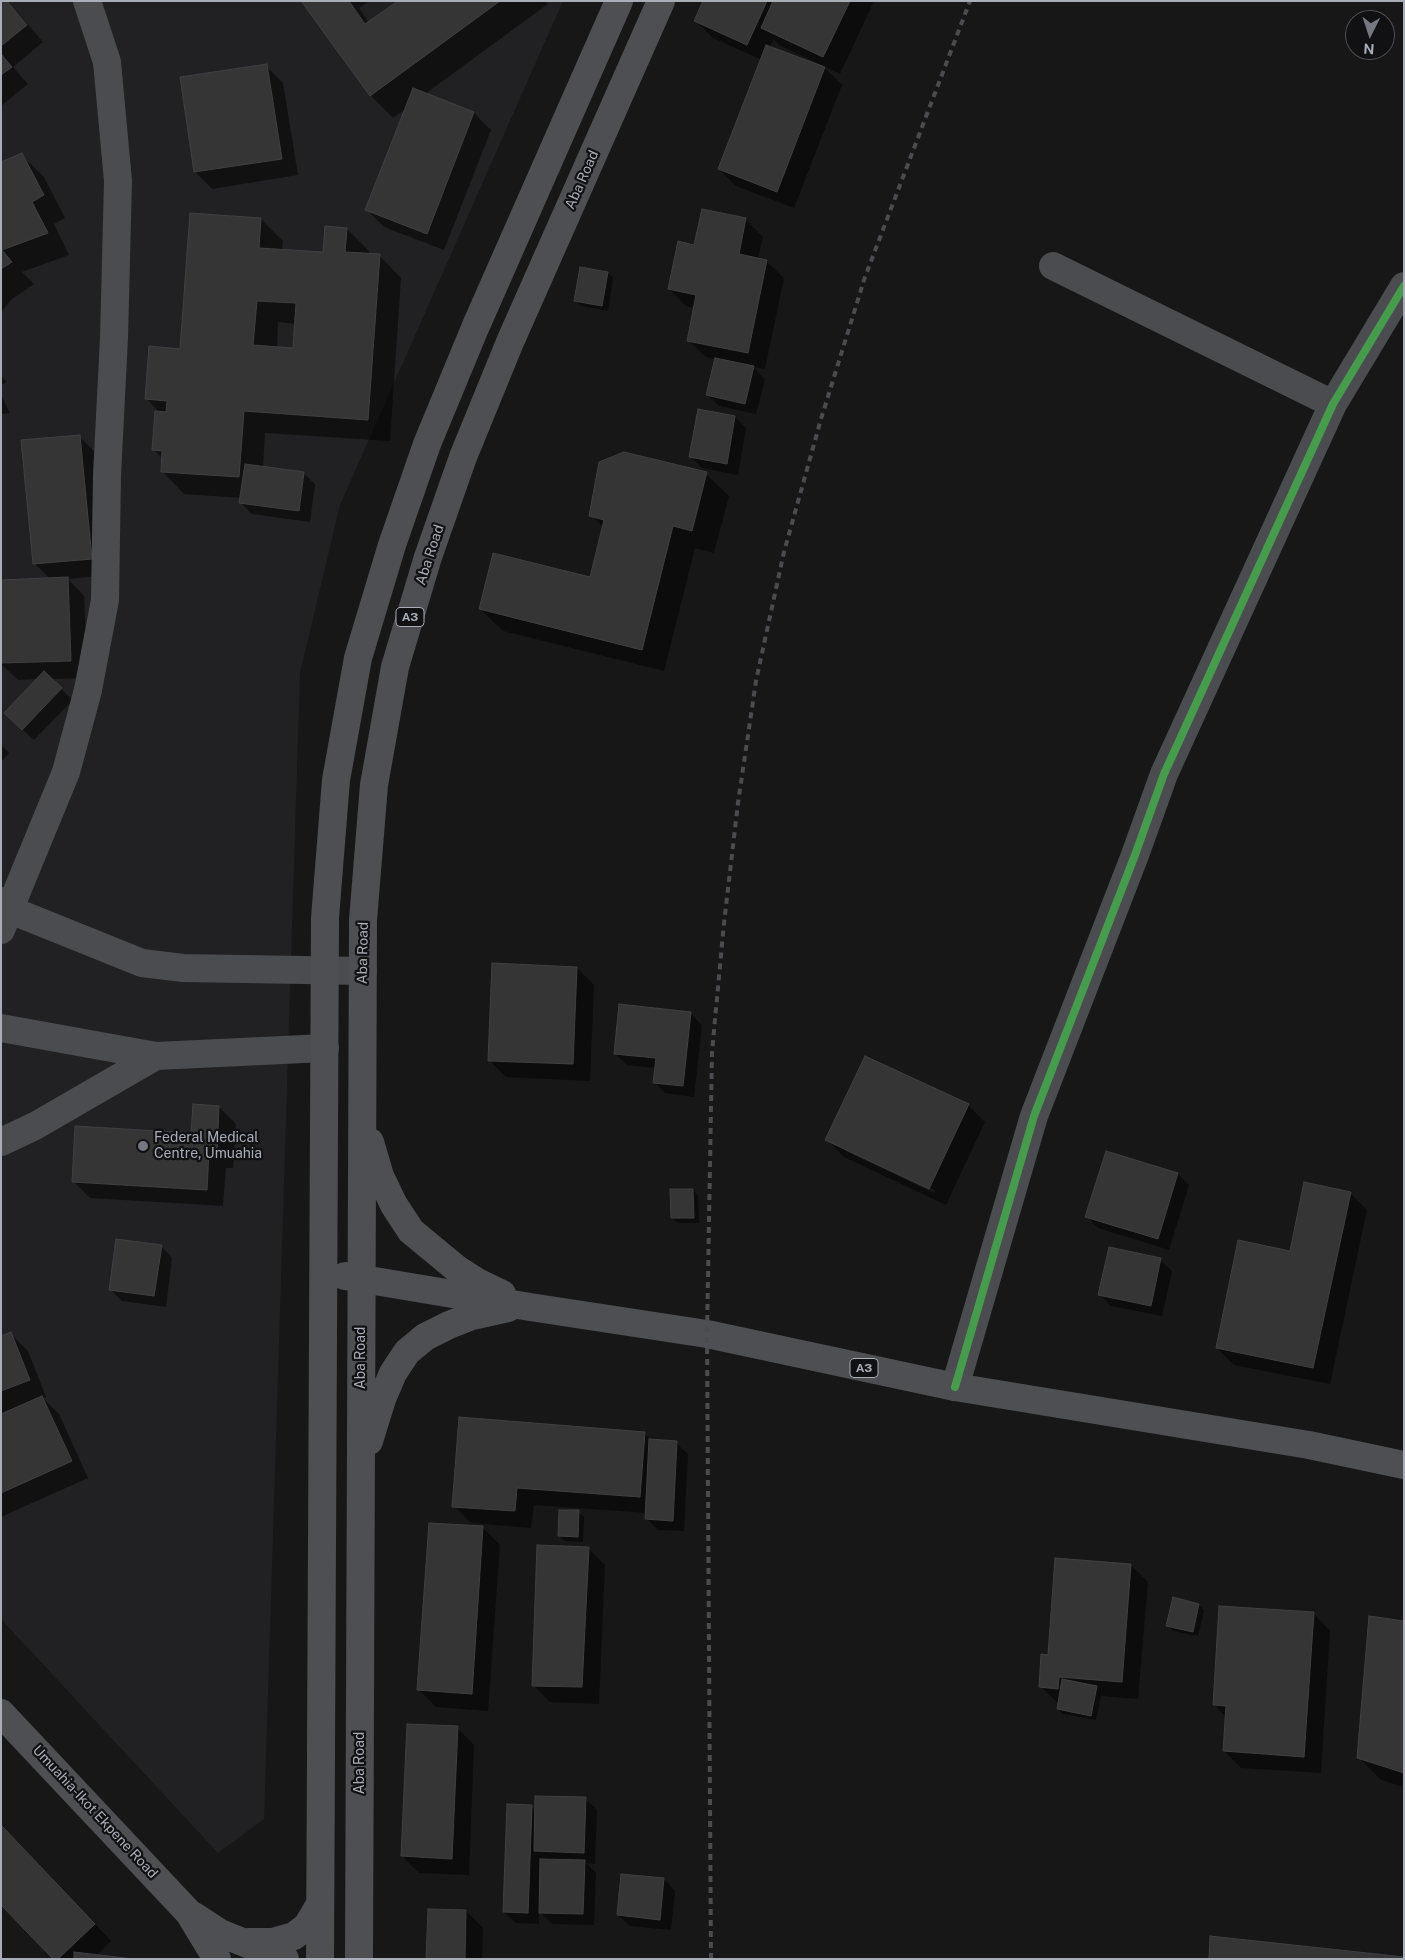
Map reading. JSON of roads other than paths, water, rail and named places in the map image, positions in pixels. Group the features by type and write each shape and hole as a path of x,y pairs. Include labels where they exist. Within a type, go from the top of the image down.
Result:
{"main road":[{"path":"320,1959 325,918 336,780 358,658 392,546 427,444 479,318 619,1"},
{"name":"Aba Road","path":"359,1959 363,920 374,785 395,667 428,557 463,457 510,342 661,1"},
{"path":"595,56 630,70"},
{"path":"362,1111 380,1176 394,1205 410,1231 457,1269 479,1283 526,1306"},
{"name":"A3","path":"323,1274 361,1277 526,1306 707,1334 956,1387 1309,1445 1404,1465"},
{"path":"360,1484 372,1428 379,1406 393,1373 407,1352 425,1337 472,1316 526,1306"},
{"name":"Umuahia-Ikot Ekpene Road","path":"1,1713 189,1913"},
{"path":"244,1942 273,1942 294,1936 307,1926 320,1904"},
{"path":"189,1913 220,1933 285,1959"},
{"path":"189,1913 217,1959"}],"street":[{"path":"87,1 107,62 118,181 114,338 107,475 105,600 88,690 66,772 4,913 142,963 183,968 363,971"},
{"path":"1053,266 1333,404"},
{"path":"956,1387 1034,1116 1135,855 1164,774 1333,404 1404,286"},
{"path":"1,1028 156,1056 325,1048"},
{"path":"1,1142 35,1126 156,1056"}],"railway":[{"path":"711,1959 707,1334 712,1052 738,803 756,681 784,552 821,419 865,277 970,1"}],"place":[{"name":"Federal Medical Centre, Umuahia","path":"143,1146"}]}
